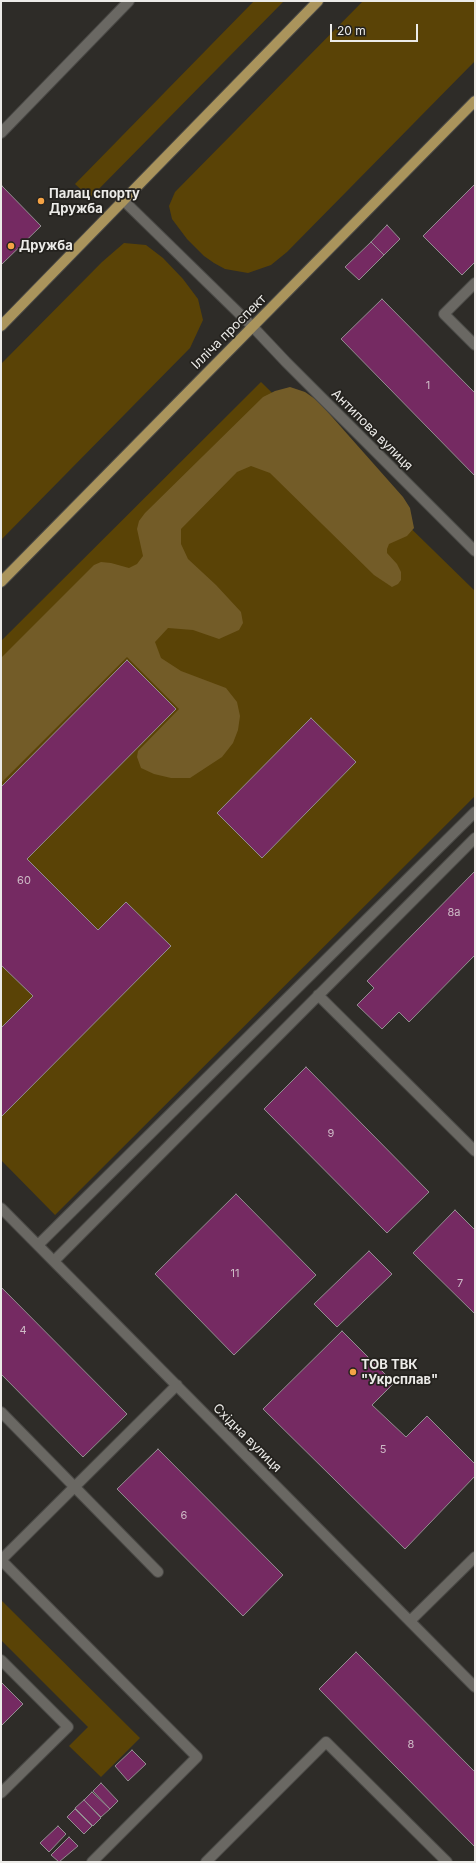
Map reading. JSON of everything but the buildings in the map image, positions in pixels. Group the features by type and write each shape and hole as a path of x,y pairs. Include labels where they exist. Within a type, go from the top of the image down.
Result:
{"main road":[{"path":"2,322 318,1"},
{"name":"Ілліча проспект","path":"1,582 475,101"}],"street":[{"path":"1,133 129,1"},
{"name":"Антипова вулиця","path":"123,200 253,327 475,551"},
{"path":"475,283 444,314 475,345"},
{"path":"38,1245 475,812"},
{"path":"54,1261 475,838"},
{"path":"318,995 475,1151"},
{"name":"Східна вулиця","path":"1,1208 475,1688"},
{"path":"92,1862 197,1757 1,1560 176,1385"},
{"path":"1,1412 158,1572"},
{"path":"410,1621 475,1557"},
{"path":"1,1660 68,1727 1,1793"},
{"path":"206,1862 326,1742 446,1862"}],"shaded area":[{"path":"254,1 284,1 90,198 75,184"},
{"path":"363,1 475,1 475,61 287,252 271,265 248,273 225,269 204,256 187,239 172,219 169,206 175,192"},
{"path":"124,243 146,245 163,258 183,279 198,299 203,320 190,348 1,540 1,364 102,262"},
{"path":"261,382 475,591 475,796 55,1215 1,1160 1,641"},
{"path":"290,387 305,392 318,401 403,497 410,508 414,528 407,536 389,544 387,549 387,553 397,564 401,572 401,580 398,584 392,587 374,575 270,473 251,466 237,472 181,529 181,544 188,559 216,585 241,612 243,623 239,630 219,639 193,630 168,628 155,642 161,658 181,671 226,688 237,702 240,716 238,730 233,743 222,757 190,778 171,778 154,774 141,768 137,757 138,751 179,709 127,657 1,783 1,658 94,565 101,562 129,568 137,564 143,556 137,529 139,521 145,513 263,397 275,391"},
{"path":"1,1600 140,1738 101,1777 69,1746 88,1727 1,1640"}],"place":[{"name":"Палац спорту Дружба","path":"41,201"},
{"name":"Дружба","path":"11,246"},
{"name":"ТОВ ТВК \"Укрсплав\"","path":"353,1372"}]}
